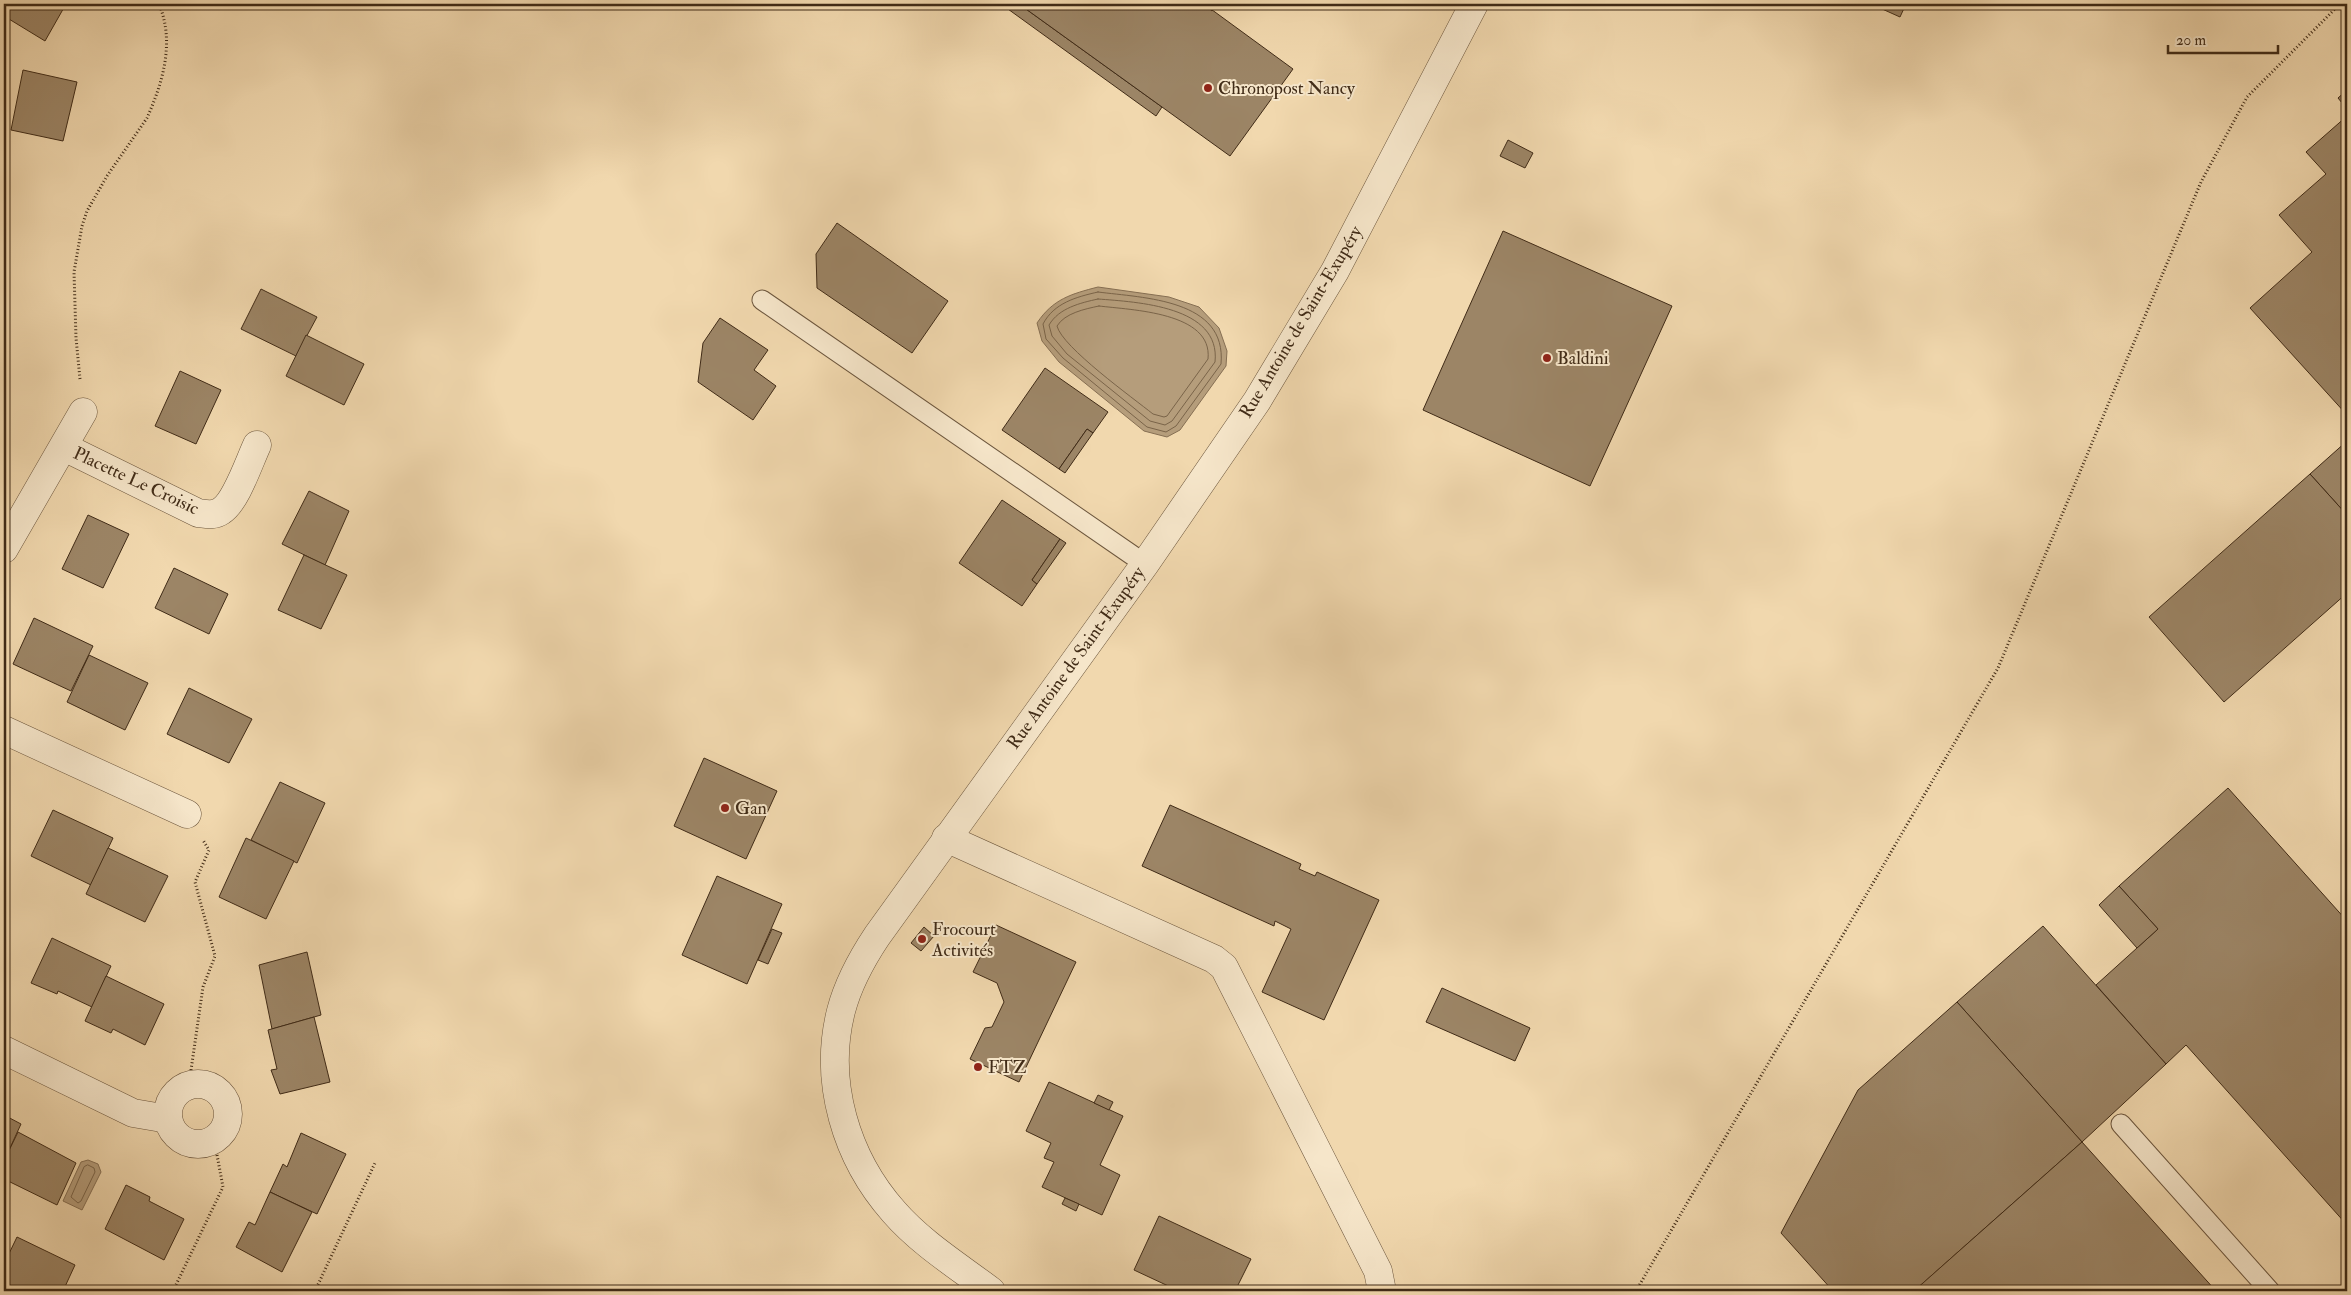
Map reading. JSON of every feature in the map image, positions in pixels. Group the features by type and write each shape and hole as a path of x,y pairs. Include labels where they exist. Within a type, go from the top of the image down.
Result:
{"street":[{"name":"Rue Antoine de Saint-Exupéry","path":"991,1291 914,1232 883,1200 850,1145 838,1102 837,1040 841,1012 848,989 859,963 946,838 1145,564 1295,341 1335,271 1474,4"},
{"path":"4,549 83,412"},
{"name":"Placette Le Croisic","path":"64,447 198,513 210,514 221,512 229,503 257,445"},
{"path":"4,730 187,814"},
{"path":"946,838 1214,959 1224,967 1378,1271 1381,1286 1379,1291"},
{"path":"4,1050 133,1113 168,1119"},
{"path":"204,1083 217,1089 226,1101 229,1115 225,1129 214,1139 200,1144 186,1142 174,1132 168,1119 169,1105 177,1092 189,1084 204,1083"}],"lane":[{"path":"762,300 1145,564"},
{"path":"2121,1124 2270,1291"}],"path":[{"path":"83,412 76,338 77,317 74,272 77,251 87,211 147,118 154,102 165,68 167,45 166,32 158,4"},
{"path":"1636,1291 1998,668 2201,182 2246,97 2340,4"},
{"path":"187,814 209,850 195,882 215,956 203,987 189,1084"},
{"path":"173,1291 223,1187 214,1139"},
{"path":"315,1291 375,1164"}],"water":[{"path":"1098,287 1169,297 1199,307 1219,328 1227,351 1226,366 1180,430 1167,437 1144,431 1059,362 1042,341 1037,323 1049,308 1071,295"},
{"path":"88,1160 98,1164 101,1172 82,1210 63,1201 81,1162"}],"building":[{"path":"4,4 66,4 45,41 4,16"},
{"path":"1001,4 1019,4 1162,107 1156,116"},
{"name":"Chronopost Nancy","path":"1019,4 1204,4 1293,69 1230,156"},
{"path":"1204,4 1218,4 1212,11"},
{"path":"1871,4 1906,4 1900,17"},
{"path":"23,70 77,82 63,141 11,130"},
{"path":"2347,90 2347,109 2338,98"},
{"path":"2347,116 2347,415 2250,308 2312,252 2279,215 2326,174 2306,152"},
{"path":"1508,140 1533,153 1525,168 1500,156"},
{"path":"837,223 948,301 912,353 817,288 816,254"},
{"name":"Baldini","path":"1503,231 1672,306 1590,486 1423,410"},
{"path":"261,289 317,317 296,356 241,329"},
{"path":"720,318 768,350 754,370 776,386 753,420 698,382 703,343"},
{"path":"306,335 364,364 344,405 286,376"},
{"path":"1045,368 1108,412 1093,433 1087,429 1059,469 1002,430"},
{"path":"180,371 221,390 196,444 155,426"},
{"path":"1087,429 1093,433 1065,473 1059,469"},
{"path":"2347,441 2347,515 2310,474"},
{"path":"2310,474 2347,515 2347,593 2224,702 2149,617"},
{"path":"309,491 349,511 325,565 282,544"},
{"path":"1002,500 1060,539 1032,580 1037,584 1022,606 959,563"},
{"path":"88,515 129,534 103,588 62,569"},
{"path":"1060,539 1066,543 1037,584 1032,580"},
{"path":"304,555 347,575 321,629 278,610"},
{"path":"174,568 228,594 209,634 155,608"},
{"path":"34,618 93,646 71,691 13,664"},
{"path":"89,655 148,683 125,730 67,702"},
{"path":"189,688 252,719 229,763 167,734"},
{"name":"Gan","path":"704,758 777,791 746,859 674,826"},
{"path":"280,782 325,803 297,863 251,840"},
{"path":"2228,788 2347,921 2347,1225 2186,1045 2166,1064 2096,985 2158,929 2119,886"},
{"path":"1170,805 1301,864 1299,869 1315,876 1317,872 1379,900 1324,1020 1262,992 1291,929 1275,921 1274,926 1142,866"},
{"path":"53,810 113,838 91,885 31,856"},
{"path":"246,838 294,861 266,919 219,897"},
{"path":"108,848 168,876 145,922 86,894"},
{"path":"717,876 782,904 747,984 682,955"},
{"path":"2119,886 2158,929 2137,948 2099,905"},
{"path":"996,925 1076,962 1019,1082 970,1059 985,1028 992,1027 1004,1002 997,983 973,972"},
{"path":"2043,926 2166,1064 2082,1142 1957,1002"},
{"name":"Frocourt Activités","path":"924,927 934,936 921,951 911,943"},
{"path":"772,929 782,933 768,964 758,960"},
{"path":"52,938 111,966 92,1007 58,991 57,994 31,983"},
{"path":"307,952 321,1015 272,1029 259,965"},
{"path":"106,976 164,1004 145,1045 113,1029 111,1033 85,1021"},
{"path":"1442,988 1530,1028 1515,1061 1426,1022"},
{"path":"1957,1002 2082,1142 1914,1291 1833,1291 1781,1233 1858,1090"},
{"path":"314,1017 330,1082 280,1094 271,1070 277,1069 268,1030"},
{"path":"1049,1082 1123,1116 1100,1165 1120,1175 1102,1215 1042,1187 1054,1162 1044,1158 1051,1143 1026,1131"},
{"path":"1098,1095 1113,1102 1109,1110 1094,1103"},
{"path":"4,1115 21,1124 4,1161"},
{"path":"18,1132 76,1163 57,1205 4,1179 4,1161"},
{"path":"301,1133 346,1154 317,1214 270,1192 283,1164 287,1167"},
{"path":"2082,1142 2216,1291 1914,1291"},
{"path":"126,1185 150,1197 149,1201 184,1219 164,1260 105,1229"},
{"path":"270,1192 312,1212 282,1272 236,1247 249,1222 255,1225"},
{"path":"1065,1198 1079,1204 1076,1211 1062,1204"},
{"path":"1159,1216 1251,1259 1235,1291 1179,1291 1134,1270"},
{"path":"17,1237 75,1265 63,1291 22,1291 4,1282 4,1264"},
{"path":"347,1286 358,1291 345,1291"}],"place":[{"name":"Chronopost Nancy","path":"1208,88"},
{"name":"Baldini","path":"1547,358"},
{"name":"Gan","path":"725,808"},
{"name":"Frocourt Activités","path":"922,939"},
{"name":"FTZ","path":"978,1067"}]}
